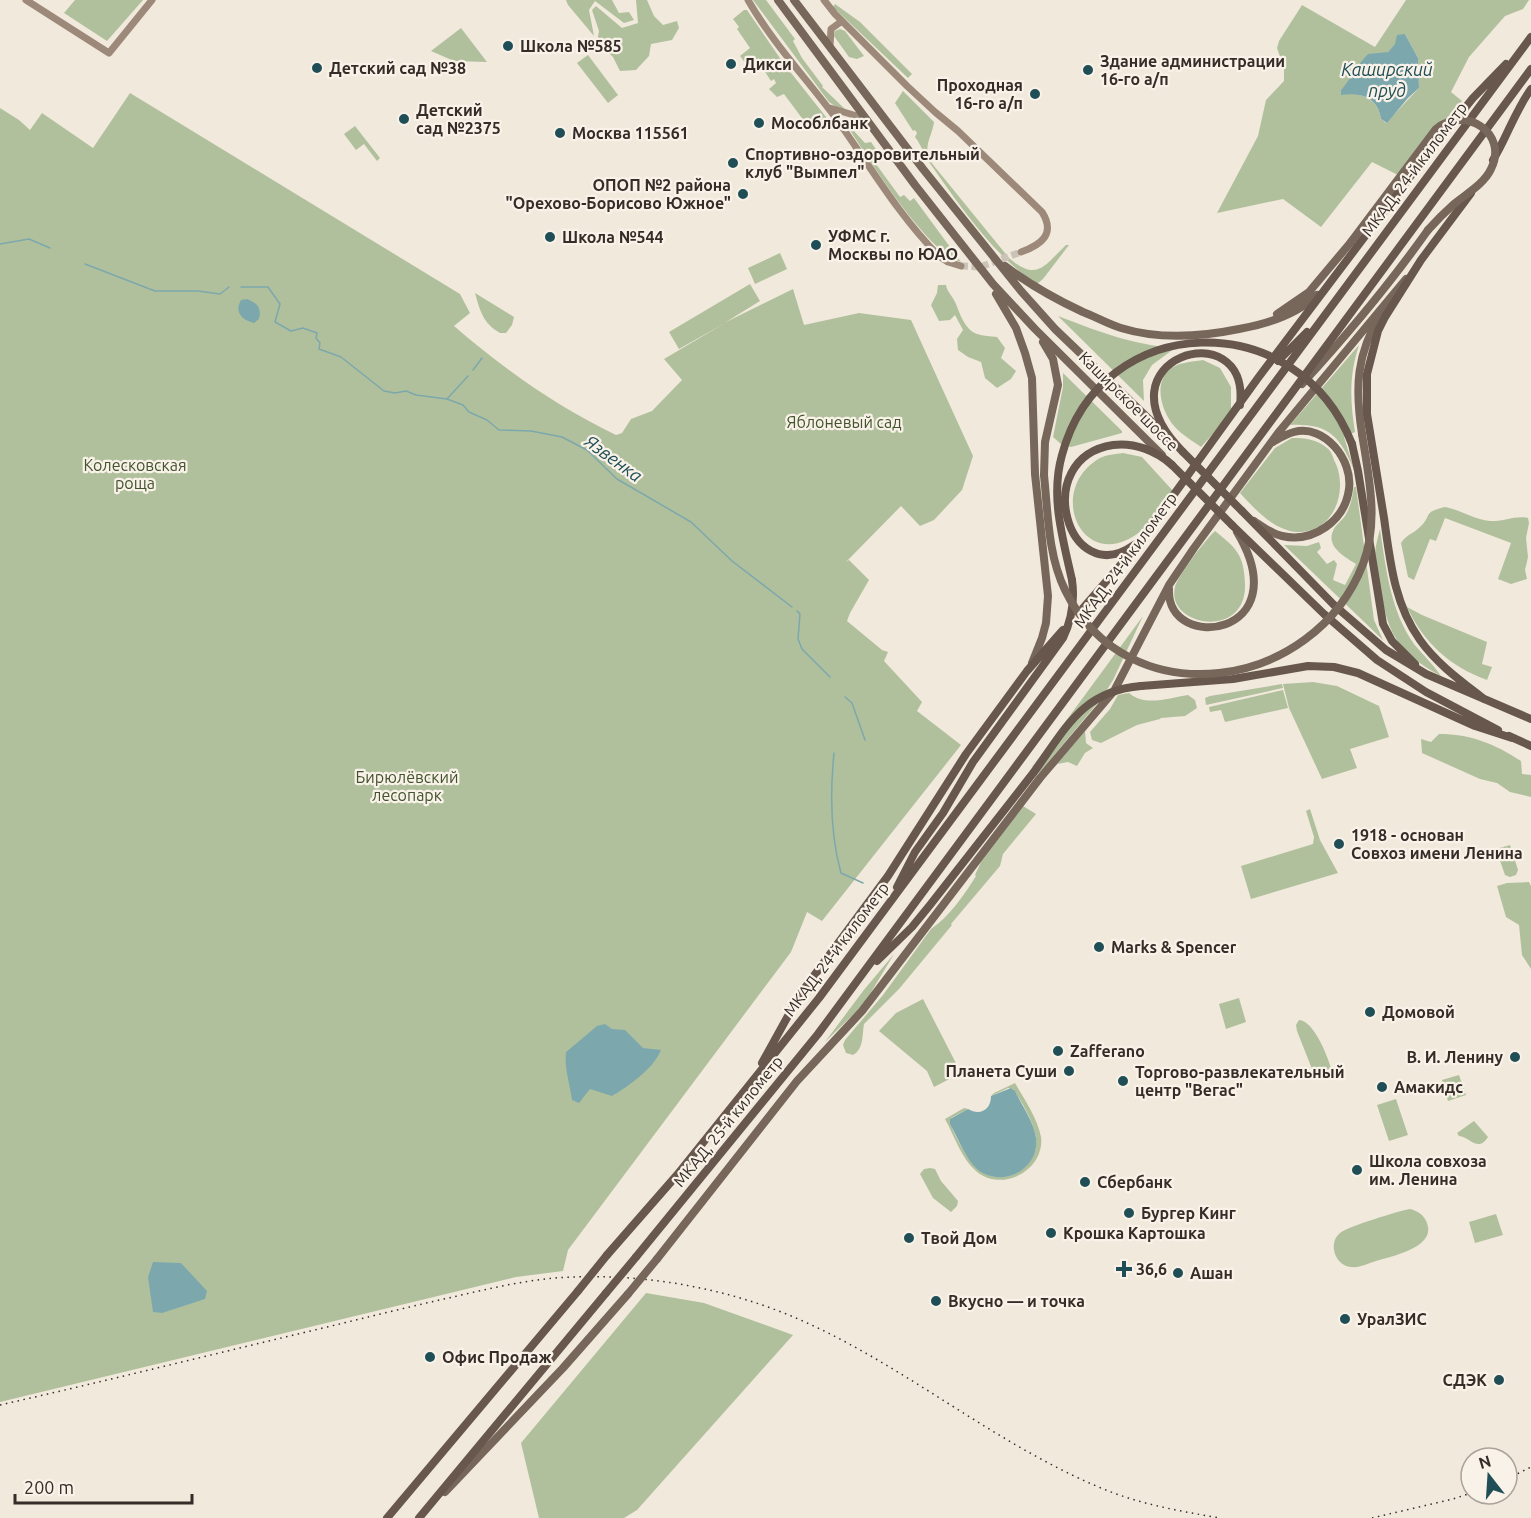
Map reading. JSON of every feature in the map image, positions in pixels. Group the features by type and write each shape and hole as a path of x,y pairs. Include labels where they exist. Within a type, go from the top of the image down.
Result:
{"highway":[{"path":"1083,608 1143,536 1324,289 1473,98 1531,37"},
{"name":"МКАД, 24-й километр","path":"750,1085 884,912 1521,50"},
{"name":"МКАД, 24-й километр","path":"1009,776 1531,69"},
{"path":"1484,699 1452,674 1428,650 1412,629 1402,608 1394,580 1367,414 1365,388 1374,343 1385,317 1421,260 1494,160 1514,115 1531,89"},
{"path":"1247,396 1287,351 1323,317"},
{"path":"884,912 915,852 943,813 974,762 1063,638 1072,615 1074,600 1058,512 1057,476 1061,455 1078,415 1090,398 1103,384 1137,359 1193,342 1230,343 1263,352 1297,370 1323,393 1341,419 1352,444 1383,624 1401,652 1426,674"},
{"path":"1180,450 1164,427 1156,412 1154,402 1156,380 1162,369 1170,362 1179,356 1199,352 1221,358 1230,364 1240,381 1242,390 1240,405"},
{"path":"1143,536 1132,546 1112,555 1089,550 1078,542 1068,525 1064,500 1066,486 1081,461 1106,446 1123,444 1143,447 1165,459"},
{"name":"Каширское шоссе","path":"1180,450 1334,605 1369,636 1401,660 1426,674 1531,719"},
{"name":"Каширское шоссе","path":"1165,459 1324,614 1377,660 1426,692 1531,746"},
{"path":"750,1085 808,982 888,876 966,754 1027,671 1063,630"},
{"path":"863,973 890,949 930,905 1071,721 1095,699 1117,689 1233,679 1313,666 1334,667 1358,673 1475,726 1512,738"},
{"name":"МКАД, 25-й километр","path":"419,1518 811,1043 1009,776"},
{"name":"МКАД, 25-й километр","path":"387,1518 750,1085"}],"main road":[{"path":"26,0 109,53 152,0"},
{"path":"748,0 824,102 892,201 933,250 943,259 960,266"},
{"name":"Каширское шоссе","path":"778,0 980,268 1035,329 1165,459"},
{"name":"Каширское шоссе","path":"794,0 923,169 1021,291 1055,328 1180,450"},
{"path":"824,0 907,86 958,131 1044,216 1047,228 1043,241 1021,252"},
{"path":"830,45 831,29 842,21"},
{"path":"824,102 834,110 861,118 876,131"},
{"path":"1245,328 1279,313 1309,292 1351,242 1436,129 1446,122 1457,119 1475,122 1485,129 1494,145 1495,157 1484,179 1428,230 1388,286 1351,331 1283,405"},
{"path":"993,256 1038,290 1119,327 1150,334 1184,336 1245,328 1302,308 1324,289"},
{"path":"419,1518 563,1368 628,1294 798,1081 847,1029 1040,778 1114,691 1170,585 1194,548 1278,432 1421,260"},
{"path":"980,268 1016,328 1032,378 1035,474 1048,609 1040,647 1027,671"},
{"path":"1035,329 1053,359 1058,376 1057,395 1045,442 1044,475 1050,538 1055,563 1065,591 1094,630 1123,653 1161,669 1198,674 1234,671 1266,662 1296,648 1325,625 1348,596 1363,563 1371,526 1372,496 1357,388 1359,367 1364,349 1376,323 1406,279"},
{"path":"1249,518 1273,533 1296,538 1306,537 1317,533 1335,520 1347,499 1349,478 1346,466 1334,445 1328,440 1320,435 1301,431 1284,435 1270,444"},
{"path":"1170,585 1169,594 1174,608 1191,624 1207,628 1217,627 1225,625 1240,615 1252,595 1254,574 1250,556 1234,527"}],"green space":[{"path":"75,0 143,0 107,41 64,13"},
{"path":"566,0 612,0 619,13 629,12 634,20 624,23 595,1 589,10 594,36"},
{"path":"636,0 647,0 654,16 663,25 677,21 679,28 672,40 651,44 649,56 636,70 620,71 613,57 597,42 599,31 592,10 596,6 622,28 638,23"},
{"path":"753,0 766,0 795,39 793,41 802,58 822,87 846,110 829,102"},
{"path":"1406,0 1529,0 1523,9 1505,16 1469,57 1451,92 1462,101 1402,177 1372,162 1321,227 1283,199 1217,213 1258,136 1266,100 1284,81 1284,68 1277,48 1302,5 1375,47","holes":["1405,34 1418,58 1419,88 1386,123 1381,119 1372,101 1361,95 1341,90 1388,52"]},
{"path":"835,4 860,22 912,74 908,78 833,7"},
{"path":"747,10 826,119 810,129 784,94 777,97 769,89 776,83 774,79 771,81 762,67 750,69 740,56 750,48 733,19"},
{"path":"461,28 487,62 454,61 431,51"},
{"path":"840,29 845,31 864,56 857,59 849,57 834,36 835,31"},
{"path":"588,55 618,95 608,103 577,63"},
{"path":"903,91 934,122 927,150 930,161 1009,258 1027,269 1034,270 1046,265 1066,245 1069,245 1037,284 994,247 931,165 915,137 917,133 913,131 895,103"},
{"name":"Бирюлёвский лесопарк","path":"130,93 460,294 470,313 454,326 531,386 572,412 616,435 622,433 631,419 652,411 682,380 664,359 725,323 679,349 669,332 750,284 760,301 726,322 793,289 804,325 859,313 911,320 973,456 962,490 934,520 920,526 901,506 846,562 849,560 869,580 847,621 882,650 888,652 884,661 922,702 917,711 961,745 822,921 807,912 791,952 568,1250 563,1271 516,1277 0,1402 0,108 30,130 42,113 93,148"},
{"path":"850,120 856,124 853,130 865,143 871,142 880,155 873,160 900,197 904,195 910,201 914,198 961,262 947,255 931,241 898,201 846,124"},
{"path":"355,126 380,158 377,161 364,144 356,150 344,134"},
{"path":"780,253 787,269 755,284 748,268"},
{"path":"938,285 946,285 963,320 973,332 997,337 1005,348 1001,358 1016,371 1011,379 997,388 985,378 981,362 958,350 957,339 963,330 955,315 950,320 939,321 931,305"},
{"path":"475,293 514,317 506,333 500,333 486,321"},
{"path":"1058,316 1129,340 1175,348 1152,365 1143,380 1144,401"},
{"path":"1359,345 1353,367 1351,388 1355,432 1344,437 1354,470 1338,440 1331,434 1314,426 1290,425"},
{"path":"1203,360 1220,368 1231,387 1231,409 1201,447 1175,427 1164,408 1160,392 1164,377 1172,368 1184,363"},
{"path":"1063,373 1122,433 1071,447 1061,444 1053,437 1063,387"},
{"path":"1292,438 1311,440 1327,448 1339,475 1340,487 1334,509 1328,519 1310,531 1297,532 1272,523 1240,493 1275,448"},
{"path":"1123,453 1142,457 1173,491 1154,518 1141,531 1120,542 1102,544 1088,537 1078,524 1073,507 1075,489 1083,472 1100,458"},
{"path":"1354,487 1356,487 1374,620 1383,640 1284,545 1307,546 1319,542 1321,548 1317,552 1327,564 1334,560 1337,564 1333,580 1345,585 1356,564 1334,547 1332,537 1334,529 1349,509"},
{"path":"1445,507 1490,521 1528,518 1526,538 1528,557 1525,570 1527,579 1511,584 1498,579 1511,543 1445,518 1436,541 1430,539 1414,580 1408,577 1401,543 1424,523 1430,513"},
{"path":"1380,529 1390,588 1399,617 1414,644 1441,676 1407,652 1399,643 1388,622 1375,561"},
{"path":"1215,531 1238,553 1243,565 1245,584 1242,602 1234,614 1221,620 1207,622 1193,618 1182,611 1175,600 1175,587 1192,558"},
{"path":"1407,607 1487,642 1482,664 1492,667 1487,680 1461,668 1439,652 1421,632"},
{"path":"1143,616 1113,680 1101,699 1039,773 1032,767"},
{"path":"1313,682 1337,686 1379,706 1389,737 1350,749 1357,768 1322,779 1289,708 1283,684"},
{"path":"1282,684 1283,688 1206,705 1205,698 1210,696"},
{"path":"1283,690 1288,708 1225,722 1221,710 1210,712 1209,707"},
{"path":"1129,693 1142,700 1150,701 1188,695 1195,700 1197,708 1185,716 1161,718 1137,725 1101,743 1092,740 1090,732 1110,709 1118,695"},
{"path":"1085,731 1086,743 1093,748 1085,753 1077,766 1068,762 1057,764"},
{"path":"1439,734 1451,734 1482,741 1521,761 1522,774 1531,775 1531,797 1510,792 1497,783 1480,779 1422,753 1421,739 1431,742"},
{"path":"1023,806 1036,814 1003,854 1000,866 899,989 864,1024 862,1041 857,1052 853,1055 846,1053 843,1045 845,1040 883,995 931,929 950,912 961,898 976,876 981,862"},
{"path":"1310,809 1320,840 1338,873 1251,899 1241,866 1313,844 1314,837 1306,811"},
{"path":"1510,845 1518,870 1516,875 1510,877 1505,875 1496,849"},
{"path":"1529,882 1531,886 1531,969 1522,955 1519,925 1506,917 1497,886"},
{"path":"894,954 864,1004 825,1042 863,991"},
{"path":"1239,998 1246,1022 1226,1029 1219,1004"},
{"path":"923,999 961,1073 934,1087 927,1071 879,1031 896,1013"},
{"path":"1299,1020 1305,1022 1315,1032 1331,1068 1321,1073 1312,1069 1297,1031 1296,1025"},
{"path":"1459,1075 1466,1095 1448,1101 1442,1080"},
{"path":"1015,1083 1037,1123 1041,1137 1040,1149 1036,1160 1029,1168 1009,1179 997,1180 986,1177 971,1166 945,1119 964,1108 968,1109 951,1118 950,1122 969,1159 987,1175 997,1177 1017,1173 1025,1167 1035,1150 1036,1139 1033,1127 1013,1089 1008,1088 991,1096"},
{"path":"1396,1099 1408,1135 1389,1141 1377,1105"},
{"path":"1474,1121 1488,1137 1481,1144 1474,1143 1457,1133"},
{"path":"924,1169 935,1169 941,1181 958,1201 957,1206 951,1212 933,1198 920,1174"},
{"path":"1410,1209 1420,1214 1427,1223 1428,1232 1418,1246 1359,1267 1346,1266 1338,1259 1334,1243 1340,1233 1363,1223"},
{"path":"1496,1214 1503,1235 1475,1243 1469,1222"},
{"path":"646,1293 704,1303 793,1335 637,1510 624,1518 539,1518 521,1443"}],"water":[{"name":"Каширский пруд","path":"1405,34 1418,58 1419,88 1387,123 1381,119 1372,101 1361,95 1341,95 1341,90 1368,54 1388,52 1395,44 1397,35"},
{"path":"247,299 256,304 259,309 259,319 254,323 243,318 239,312 241,300"},
{"path":"605,1024 612,1029 625,1030 643,1048 661,1050 647,1070 619,1092 612,1096 590,1089 579,1103 572,1100 566,1070 566,1052 597,1026"},
{"path":"1011,1088 1015,1091 1033,1126 1036,1149 1032,1159 1017,1173 997,1177 987,1175 977,1169 965,1154 950,1124 950,1119 968,1109 981,1112 989,1105 991,1096"},
{"path":"153,1262 181,1263 207,1291 205,1299 162,1313 153,1312 148,1277"}],"waterway":[{"name":"Язвенка","path":"0,244 29,239 50,248"},
{"name":"Язвенка","path":"85,264 155,291 198,291 220,294 229,287"},
{"name":"Язвенка","path":"241,287 268,287 280,304 275,322 291,331 303,328 317,333 319,349 341,357 384,391 395,393 406,391 416,395 447,399 463,405 469,412 487,420 499,430 531,431 562,437 587,450 617,479 691,522 732,561 792,607"},
{"path":"473,370 482,358"},
{"path":"447,399 468,376"},
{"name":"Язвенка","path":"797,611 800,614 798,639 802,649 830,677"},
{"path":"845,697 852,703 865,740"},
{"name":"Язвенка","path":"834,753 832,813 837,858 841,873 863,883"}],"tunnel":[{"path":"961,266 980,267 1021,252"}],"railway":[{"path":"0,1405 504,1286 542,1279 616,1277 708,1290 738,1297 796,1318 874,1358 985,1427 1061,1470 1101,1488 1145,1503 1220,1518"},
{"path":"1519,1473 1531,1467"},
{"path":"1372,1518 1459,1497"}],"place":[{"name":"Школа №585","path":"508,46"},
{"name":"Дикси","path":"731,64"},
{"name":"Детский сад №38","path":"317,68"},
{"name":"Здание администрации 16-го а/п","path":"1088,70"},
{"name":"Проходная 16-го а/п","path":"1035,94"},
{"name":"Детский сад №2375","path":"404,119"},
{"name":"Мособлбанк","path":"759,123"},
{"name":"Москва 115561","path":"560,133"},
{"name":"Спортивно-оздоровительный клуб \"Вымпел\"","path":"733,163"},
{"name":"ОПОП №2 района \"Орехово-Борисово Южное\"","path":"743,194"},
{"name":"Школа №544","path":"550,237"},
{"name":"УФМС г. Москвы по ЮАО","path":"816,245"},
{"name":"1918 - основан Совхоз имени Ленина","path":"1339,844"},
{"name":"Marks & Spencer","path":"1099,947"},
{"name":"Домовой","path":"1370,1012"},
{"name":"Zafferano","path":"1058,1051"},
{"name":"В. И. Ленину","path":"1515,1057"},
{"name":"Планета Суши","path":"1069,1071"},
{"name":"Торгово-развлекательный центр \"Вегас\"","path":"1123,1081"},
{"name":"Амакидс","path":"1382,1087"},
{"name":"Школа совхоза им. Ленина","path":"1357,1170"},
{"name":"Сбербанк","path":"1085,1182"},
{"name":"Бургер Кинг","path":"1129,1213"},
{"name":"Крошка Картошка","path":"1051,1233"},
{"name":"Твой Дом","path":"909,1238"},
{"name":"36,6","path":"1124,1269"},
{"name":"Ашан","path":"1178,1273"},
{"name":"Вкусно — и точка","path":"936,1301"},
{"name":"УралЗИС","path":"1345,1319"},
{"name":"Офис Продаж","path":"430,1357"},
{"name":"СДЭК","path":"1499,1380"}],"park label":[{"name":"Яблоневый сад","path":"844,422"},
{"name":"Колесковская роща","path":"135,474"}]}
